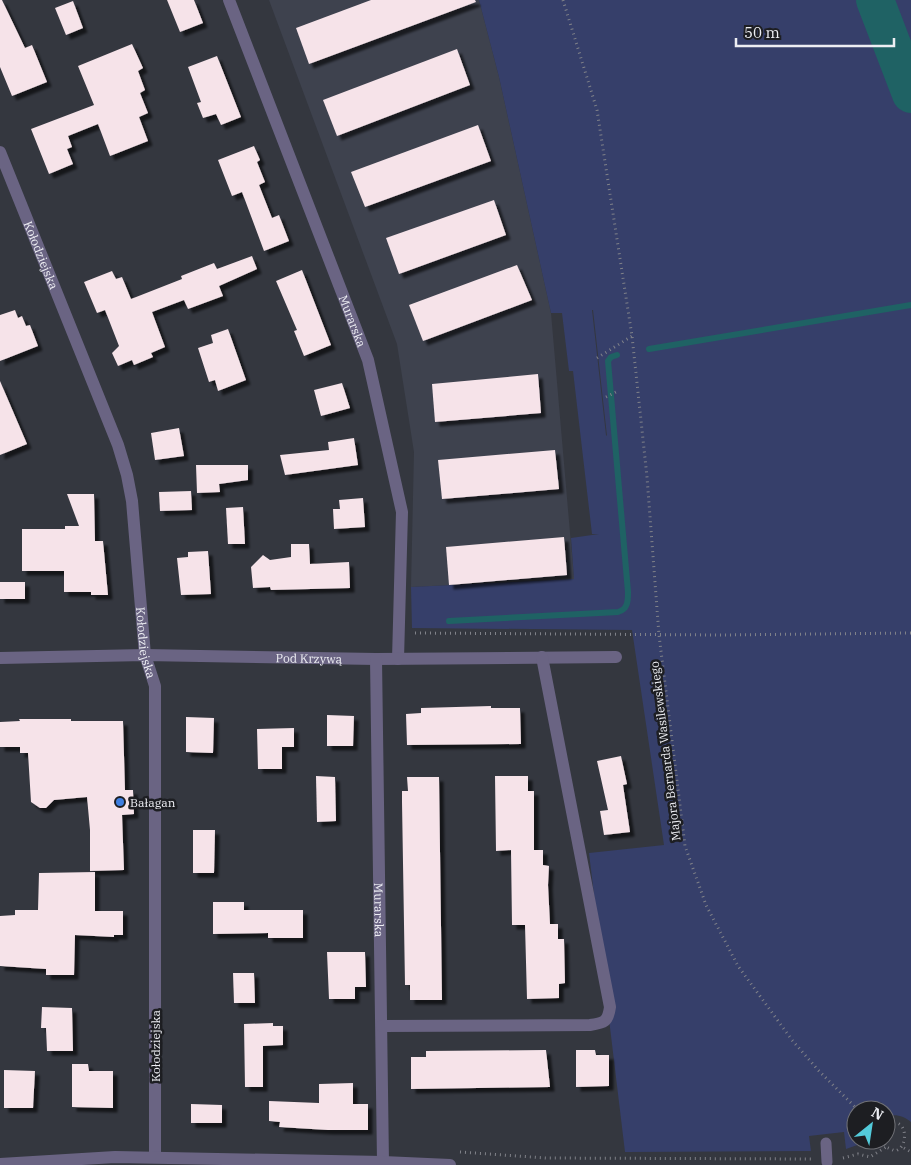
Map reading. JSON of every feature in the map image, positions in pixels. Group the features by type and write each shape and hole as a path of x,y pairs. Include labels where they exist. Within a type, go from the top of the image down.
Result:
{"street":[{"name":"Murarska","path":"230,0 368,360 402,512 398,659"},
{"name":"Kołodziejska","path":"0,152 118,445 132,501 145,655 155,686 155,1157"},
{"name":"Pod Krzywą","path":"0,658 145,655 376,659 616,657"},
{"path":"382,1026 590,1025 602,1023 609,1016 610,1007 542,657"},
{"name":"Murarska","path":"376,659 383,1162"},
{"path":"0,1164 115,1157 155,1157 450,1165"}],"lane":[{"path":"826,1143 828,1163"}],"path":[{"name":"Majora Bernarda Wasilewskiego","path":"563,0 597,110 632,336 647,477 659,635 685,846 706,905 738,966 792,1040 848,1100"},
{"path":"597,358 632,336"},
{"path":"606,397 618,391"},
{"path":"400,633 659,635 911,633"},
{"path":"896,1123 900,1124 909,1132"},
{"path":"893,1150 904,1148 908,1144"},
{"path":"904,1148 911,1152"},
{"path":"518,1156 828,1163 858,1154 870,1156 881,1150"}],"shaded area":[{"path":"269,0 479,0 499,77 551,313 574,579 411,587 414,452 397,344"},
{"path":"479,0 911,0 911,1122 896,1116 896,1100 846,1100 846,1149 844,1132 809,1136 811,1151 625,1152 589,853 664,845 632,630 412,628 411,587 574,579 571,538 599,534 592,534 573,371 569,371 562,313 551,313 499,77","holes":["592,310 593,310 606,435"]}],"building":[{"path":"0,0 2,0 25,48 32,45 47,82 12,96 0,67"},
{"path":"167,0 194,0 203,23 180,32"},
{"path":"371,0 475,0 476,2 309,64 296,28"},
{"path":"73,1 83,28 66,35 55,8"},
{"path":"132,44 143,68 138,71 145,90 140,93 148,113 139,117 148,141 110,156 98,124 68,136 72,147 67,149 73,164 49,174 31,129 94,105 78,66"},
{"path":"457,49 470,85 337,136 323,100"},
{"path":"217,56 241,117 221,125 216,114 203,118 197,103 201,102 188,67"},
{"path":"478,125 491,161 365,207 351,172"},
{"path":"254,146 260,160 257,162 265,182 259,185 272,218 279,215 289,241 264,251 242,192 232,196 218,160"},
{"path":"494,200 506,235 399,274 386,238"},
{"path":"252,256 257,269 219,286 223,296 188,309 184,300 152,312 165,347 151,353 153,357 134,365 132,360 118,366 112,353 119,346 105,310 97,313 84,282 112,271 116,279 122,277 131,299 182,279 181,276 214,263 217,269"},
{"path":"517,265 532,300 423,341 409,305"},
{"path":"302,270 331,345 304,356 294,331 297,330 276,281"},
{"path":"15,310 18,318 22,316 26,326 30,325 38,346 0,361 0,315"},
{"path":"228,329 246,380 218,391 215,380 209,382 198,348 213,343 211,335"},
{"path":"538,374 541,413 435,422 432,384"},
{"path":"0,381 27,444 0,455"},
{"path":"342,383 350,408 321,416 314,390"},
{"path":"179,428 184,456 155,460 151,433"},
{"path":"354,438 358,465 285,475 280,455 329,450 328,442"},
{"path":"555,450 559,489 442,499 438,460"},
{"path":"196,465 248,465 248,480 219,484 220,492 197,493"},
{"path":"191,491 192,510 160,511 159,492"},
{"path":"67,494 94,494 95,541 103,541 108,595 91,595 91,592 64,592 64,571 22,571 22,529 65,529 65,526 79,526"},
{"path":"363,498 365,527 334,529 333,509 340,509 339,500"},
{"path":"243,507 245,544 228,544 226,508"},
{"path":"564,537 567,575 449,585 446,547"},
{"path":"291,544 309,544 310,564 349,562 350,588 271,590 270,587 253,588 251,567 263,555 270,560 291,557"},
{"path":"208,551 211,594 181,595 177,558 188,557 188,552"},
{"path":"0,582 25,582 25,599 0,599"},
{"path":"491,706 491,708 520,708 521,744 407,745 406,714 421,713 421,708"},
{"path":"327,715 354,716 353,746 327,746"},
{"path":"186,717 214,718 213,753 186,752"},
{"path":"19,719 123,721 125,790 133,790 134,814 122,815 124,870 90,871 90,830 87,797 54,800 46,808 40,808 31,802 28,753 20,753 20,747 0,747 0,722 20,721"},
{"path":"294,728 294,747 282,747 282,769 258,769 257,729"},
{"path":"621,756 627,784 623,785 630,832 604,835 600,811 608,810 597,761"},
{"path":"316,776 335,777 336,821 317,822"},
{"path":"495,776 528,776 528,791 534,791 534,850 543,850 543,865 549,866 550,924 558,924 558,939 564,939 565,983 559,984 559,998 527,999 525,925 512,925 511,850 496,851"},
{"path":"407,777 439,777 442,1000 410,1000 410,985 405,985 402,791 408,791"},
{"path":"193,830 215,830 214,873 193,873"},
{"path":"95,872 95,911 123,911 123,935 114,935 114,937 75,935 74,975 46,975 46,969 0,966 0,916 15,915 15,910 38,910 39,873"},
{"path":"213,902 244,902 244,910 303,910 303,938 268,938 268,933 213,934"},
{"path":"327,952 365,952 366,987 355,987 355,999 329,999"},
{"path":"233,973 254,973 255,1003 234,1003"},
{"path":"42,1007 72,1008 73,1051 47,1051 46,1028 41,1028"},
{"path":"273,1023 273,1026 283,1026 283,1045 263,1046 263,1087 245,1087 244,1024"},
{"path":"546,1050 550,1087 411,1089 411,1057 426,1057 426,1051"},
{"path":"576,1050 595,1050 596,1055 609,1055 609,1086 576,1087"},
{"path":"72,1064 88,1064 89,1071 113,1071 113,1108 72,1107"},
{"path":"4,1070 35,1071 33,1108 4,1108"},
{"path":"353,1083 353,1104 368,1104 368,1130 279,1127 280,1122 269,1121 269,1101 319,1103 319,1084"},
{"path":"191,1104 222,1105 222,1123 191,1123"}],"waterway":[{"path":"875,0 911,94"},
{"path":"649,349 911,305"},
{"path":"449,621 618,612 626,607 628,592 608,361 611,357 617,355"}],"place":[{"name":"Bałagan","path":"120,802"}]}
